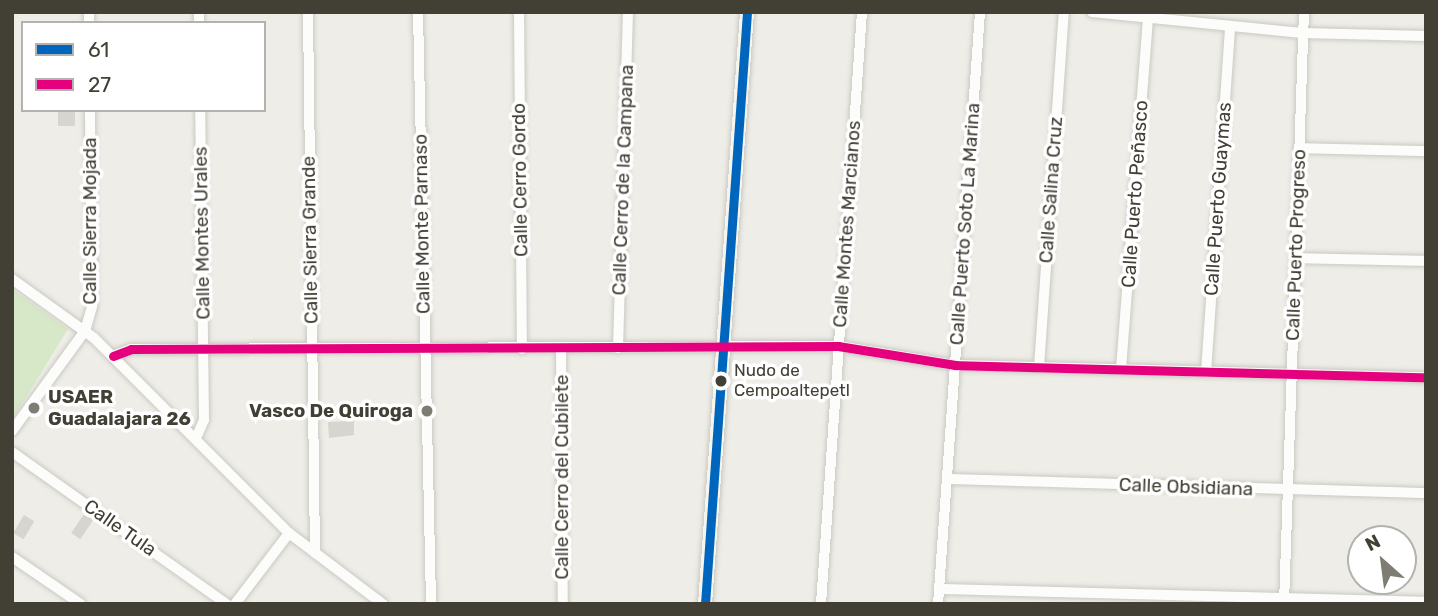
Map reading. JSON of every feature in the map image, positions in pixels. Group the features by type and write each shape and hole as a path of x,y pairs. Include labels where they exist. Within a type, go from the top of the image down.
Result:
{"main road":[{"path":"705,604 721,345 747,12"}],"street":[{"name":"Calle Sierra Grande","path":"308,12 315,553"},
{"name":"Calle Monte Parnaso","path":"418,12 431,604"},
{"name":"Calle Cerro Gordo","path":"519,12 522,349"},
{"name":"Calle Cerro de la Campana","path":"618,348 628,12"},
{"name":"Calle Montes Marcianos","path":"821,604 862,12"},
{"name":"Calle Puerto Soto La Marina","path":"938,604 980,12"},
{"name":"Calle Salina Cruz","path":"1039,367 1064,12"},
{"path":"1092,12 1302,33 1426,36"},
{"name":"Calle Puerto Progreso","path":"1284,601 1304,12"},
{"name":"Calle Puerto Peñasco","path":"1121,369 1148,18"},
{"name":"Calle Puerto Guaymas","path":"1206,372 1230,26"},
{"name":"Calle Sierra Mojada","path":"85,331 92,306 90,112"},
{"name":"Calle Montes Urales","path":"196,438 204,420 205,352 200,112"},
{"path":"1299,148 1426,151"},
{"path":"1295,258 1426,261"},
{"path":"12,279 85,331 289,533 383,604"},
{"path":"12,431 85,331"},
{"path":"113,356 131,349 205,352 721,345 838,346 955,365 1426,377"},
{"name":"Calle Cerro del Cubilete","path":"561,349 563,604"},
{"name":"Calle Tula","path":"12,452 227,604"},
{"name":"Calle Obsidiana","path":"947,479 1426,493"},
{"path":"235,604 289,533"},
{"path":"12,557 81,604"},
{"path":"939,589 1284,601 1426,602"}],"green space":[{"path":"12,289 68,329 12,420"}],"building":[{"path":"58,112 75,112 75,126 58,126"},
{"path":"354,421 354,435 329,438 328,422"},
{"path":"84,514 93,520 80,539 71,533"},
{"path":"24,515 34,521 23,539 13,533"}],"transit line":[{"name":"61","path":"705,604 747,12"},
{"name":"27","path":"113,356 131,349 838,346 955,365 1426,377"}],"place":[{"name":"Nudo de Cempoaltepetl","path":"721,381"},
{"name":"USAER Guadalajara 26","path":"34,408"},
{"name":"Vasco De Quiroga","path":"427,411"}]}
